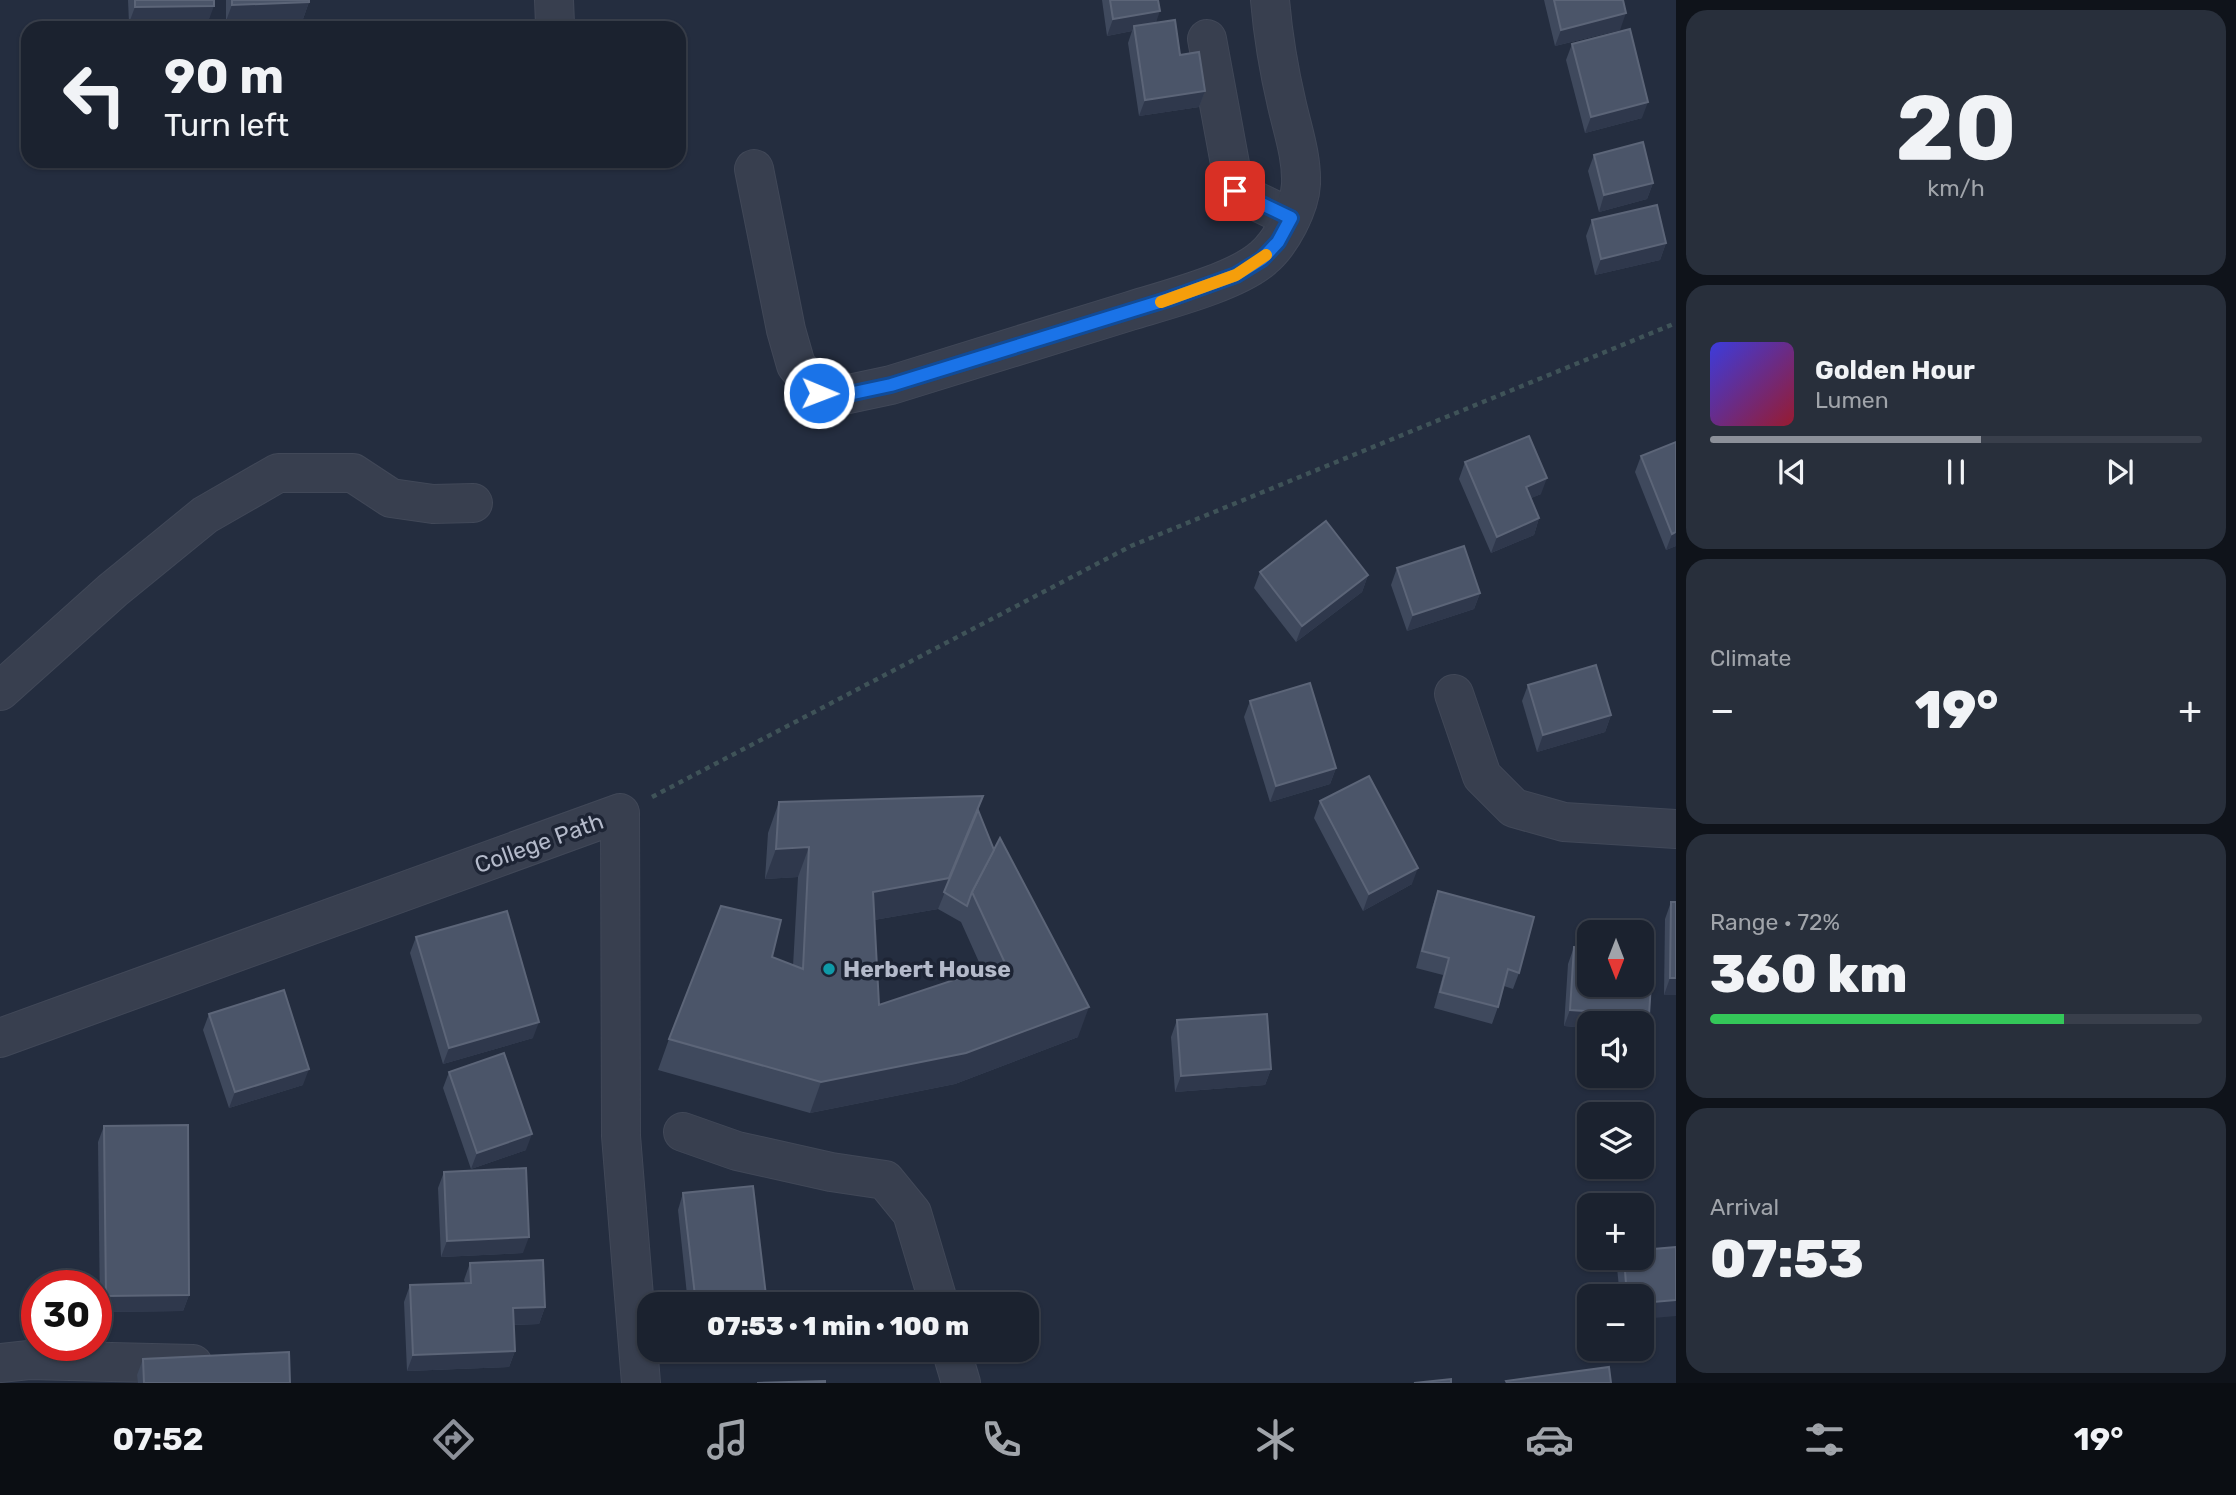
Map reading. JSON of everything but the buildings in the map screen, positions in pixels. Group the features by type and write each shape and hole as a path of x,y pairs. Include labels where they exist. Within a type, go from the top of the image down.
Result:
{"street":[{"path":"754,169 786,330 796,365 819,393 844,395 891,385 1169,299 1236,275 1262,259 1278,242 1291,218 1301,185 1298,150 1287,105 1270,0"},
{"path":"1207,39 1235,191 1291,218"},
{"path":"0,691 113,590 205,515 278,474 353,474 391,498 433,505 473,503"},
{"path":"1454,694 1482,776 1514,808 1563,822 1676,829"},
{"name":"College Path","path":"0,1038 620,813 621,1136 641,1383"},
{"path":"683,1132 737,1151 831,1172 885,1180 912,1213 935,1292"},
{"path":"0,1363 29,1360 193,1364"},
{"path":"955,1362 961,1383"}],"path":[{"path":"620,813 1131,546 1676,323"}],"slow traffic":[{"path":"1161,302 1236,275 1266,255"}],"place":[{"name":"Herbert House","path":"829,969"}],"route":[{"path":"819,393 844,395 891,385 1169,299 1236,275 1262,259 1278,242 1291,218 1235,191"}]}
